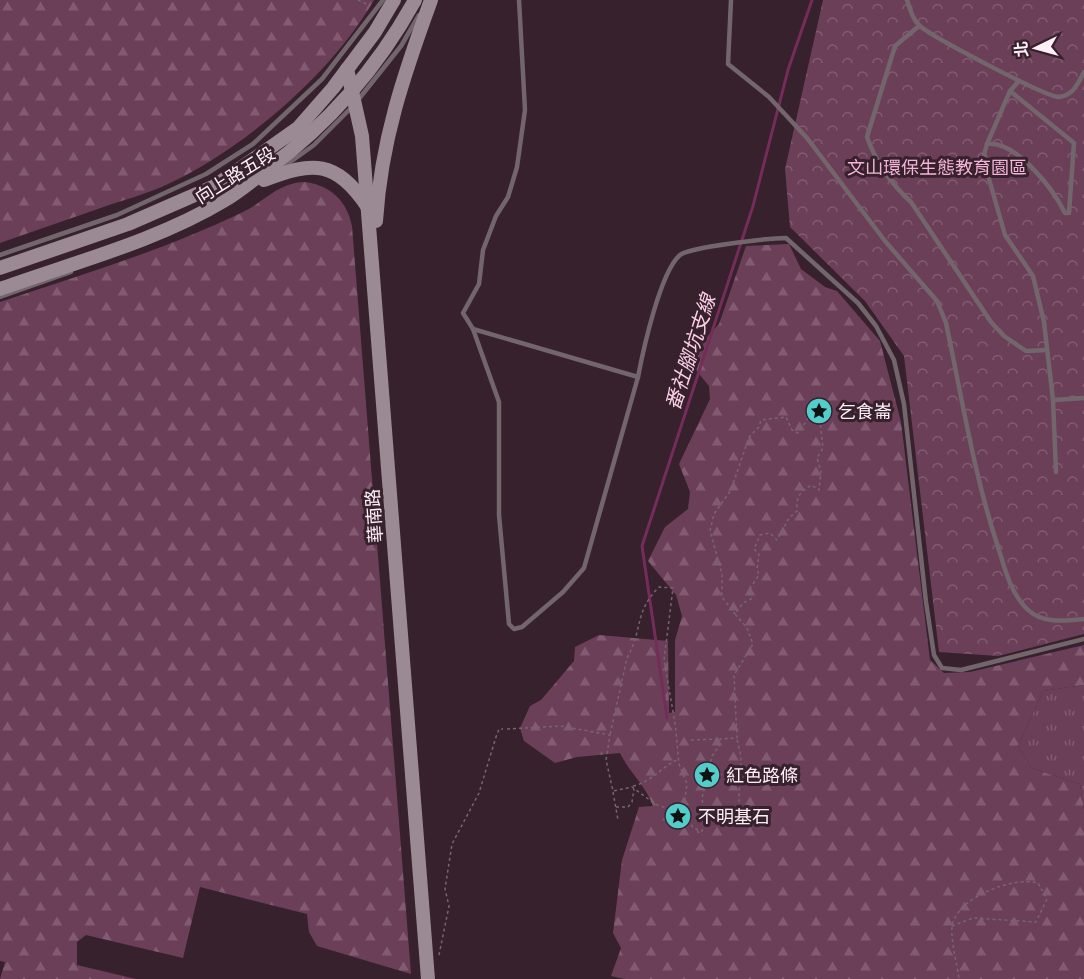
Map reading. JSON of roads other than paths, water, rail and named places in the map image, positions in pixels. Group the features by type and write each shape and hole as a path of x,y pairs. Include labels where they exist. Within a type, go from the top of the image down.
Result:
{"street":[{"name":"向上路五段","path":"0,268 128,224 213,187 298,128 375,32 394,0"},
{"name":"向上路五段","path":"0,289 133,241 226,200 310,136 355,97 392,41 415,0"},
{"path":"373,268 377,206 387,135 405,72 430,0"},
{"name":"華南路","path":"347,69 355,97 369,209 428,979"},
{"path":"264,180 297,167 327,169 351,183 369,209"}],"lane":[{"name":"向上路五段","path":"0,255 117,215 206,174 253,144 283,119 322,79 383,0"},
{"name":"向上路五段","path":"0,297 134,249 189,225 227,205 264,180 314,145 401,46 430,0"},
{"path":"519,0 523,122 517,166 508,197 496,216 483,250 479,284 463,313 473,329 499,402 499,515 509,624 514,629 522,627 555,599 585,568 638,378 648,332 671,266 681,254 700,249 786,238 858,303 876,326 894,360 904,404 934,655 942,668 961,670 1084,639"},
{"path":"731,0 728,64 769,97 807,138 885,241 937,301 946,324 984,506 1011,588 1028,610 1040,617 1060,621 1084,619"},
{"path":"907,0 919,26 1018,82 1049,95 1060,97 1075,89 1084,72"},
{"path":"919,26 895,46 867,137 871,148 895,187 911,202 991,322 1016,346 1026,351 1047,350"},
{"name":"華南路","path":"343,53 347,69"},
{"path":"1018,82 1010,91 983,158 1005,236 1033,276 1044,322 1053,400 1056,472"},
{"path":"987,144 1000,145 1037,171 1054,192 1065,213 1069,213 1074,143 1010,91"},
{"path":"473,329 638,378"},
{"path":"1053,400 1084,398"}],"waterway":[{"name":"番社腳坑支線","path":"667,718 642,546 753,206 788,70 812,0"}],"place":[{"name":"乞食崙","path":"819,411"},
{"name":"紅色路條","path":"707,775"},
{"name":"不明基石","path":"678,816"}],"park label":[{"name":"文山環保生態教育園區","path":"937,167"}]}
